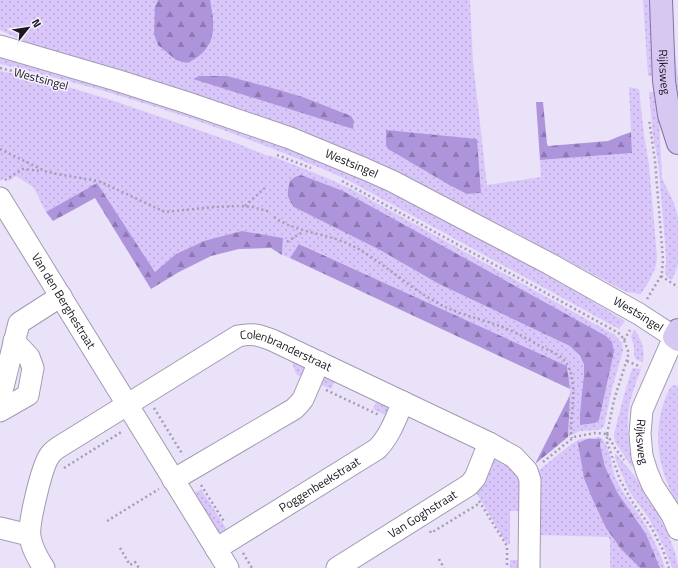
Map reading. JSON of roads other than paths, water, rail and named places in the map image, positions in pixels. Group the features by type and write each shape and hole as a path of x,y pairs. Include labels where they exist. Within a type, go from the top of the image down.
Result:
{"main road":[{"name":"Rijksweg","path":"661,0 664,82 669,115 678,143"}],"street":[{"name":"Westsingel","path":"0,46 188,102 290,138 365,169 392,181 550,264 676,336"},
{"name":"Van den Berghestraat","path":"0,198 228,568"},
{"path":"0,399 4,370 19,323 61,296"},
{"name":"Colenbranderstraat","path":"44,568 31,542 30,520 45,465 50,455 59,446 238,336 249,334 272,340 490,443 514,457 527,471 530,480 529,568"},
{"name":"Rijksweg","path":"676,336 642,410 640,434 642,456 647,472 653,486 672,515 678,529"},
{"path":"0,411 28,395 33,368 29,357 14,341"},
{"path":"173,480 294,409 303,399 319,362"},
{"name":"Poggenbeekstraat","path":"216,549 377,448 387,437 403,402"},
{"name":"Van Goghstraat","path":"337,568 469,485 475,478 490,443"},
{"path":"0,528 30,535"}]}
